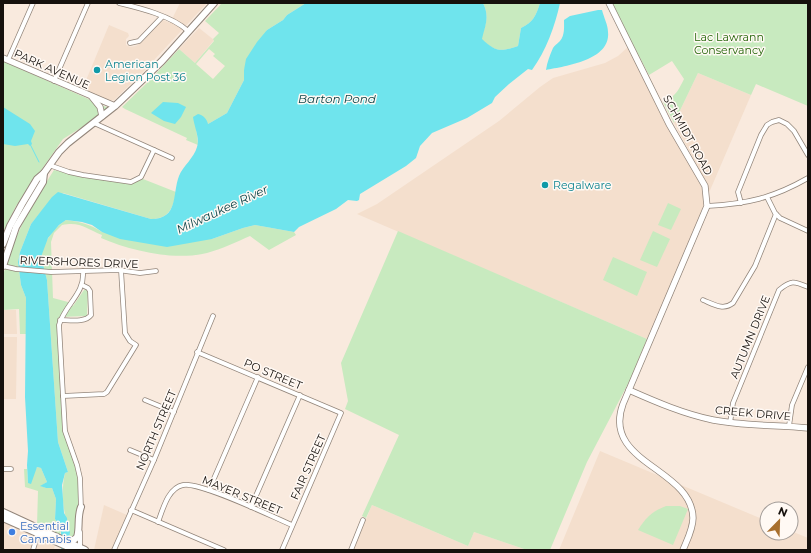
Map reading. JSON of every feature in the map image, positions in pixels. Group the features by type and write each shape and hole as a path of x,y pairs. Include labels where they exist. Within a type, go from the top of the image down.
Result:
{"main road":[{"path":"3,244 10,226 37,178 44,172 68,142 115,106 162,61 214,3"},
{"path":"3,266 16,227 43,182 44,172"},
{"path":"3,518 38,533 75,546 78,514 81,507"},
{"path":"3,512 49,536"}],"street":[{"path":"5,59 34,3"},
{"path":"54,81 88,3"},
{"path":"119,3 140,8 182,25 188,31"},
{"name":"SCHMIDT ROAD","path":"609,3 669,122 705,186 707,206 629,390 621,411 620,422 622,433 627,444 637,455 677,485 684,492 689,501 693,519 691,530 683,550"},
{"path":"130,43 139,41 162,17"},
{"name":"PARK AVENUE","path":"5,59 115,106"},
{"path":"92,97 100,107 102,116"},
{"path":"741,203 738,192 761,135 767,125 779,120 787,124 794,131 808,155"},
{"path":"94,123 172,158"},
{"path":"49,165 83,176 131,182 141,177 154,150"},
{"path":"707,206 741,203 767,197 808,178"},
{"path":"767,197 776,214 787,222 808,231"},
{"path":"703,300 724,308 733,303 755,266 776,214"},
{"name":"RIVERSHORES DRIVE","path":"3,266 16,269 51,272 121,270 140,273 156,271"},
{"path":"63,396 104,394 107,392 136,346 130,341 125,333 121,270"},
{"path":"75,546 81,507 80,478 66,431 59,325 60,320 82,285 83,271"},
{"name":"AUTUMN DRIVE","path":"730,423 733,403 778,290 787,283 795,282 808,287"},
{"path":"60,320 85,320 91,315 90,291 82,285"},
{"name":"NORTH STREET","path":"114,550 154,460 213,316"},
{"name":"PO STREET","path":"197,352 341,413"},
{"path":"789,426 792,405 808,367"},
{"path":"209,490 258,377"},
{"name":"CREEK DRIVE","path":"629,390 678,411 712,420 730,423 808,428"},
{"path":"251,507 300,395"},
{"path":"145,400 174,412"},
{"name":"FAIR STREET","path":"282,550 341,413"},
{"path":"130,450 154,460"},
{"path":"3,469 10,469"},
{"name":"MAYER STREET","path":"158,522 165,503 174,490 182,485 192,484 292,525"},
{"path":"132,510 224,550"},
{"path":"351,550 363,520"},
{"path":"33,550 38,533"}],"shaded area":[{"path":"180,3 207,3 142,73 114,100 108,101 82,90 109,25 128,33 129,36 126,39 126,45 130,47 136,46 144,40 163,20 170,23"},
{"path":"199,28 214,40 195,63 179,49"},
{"path":"628,47 700,181 703,194 703,206 701,213 656,324 647,339 357,214 377,204 499,121 553,78 605,63 618,56"},
{"path":"698,73 751,95 708,195 700,171 674,123"},
{"path":"3,310 16,310 17,334 3,334"},
{"path":"3,337 17,337 16,399 3,399"},
{"path":"600,451 759,518 759,541 799,541 799,534 808,538 808,550 559,550"},
{"path":"104,505 127,515 112,550 94,550"},
{"path":"372,505 468,546 474,532 527,550 353,550"},
{"path":"3,520 55,543 54,550 3,550"}],"green space":[{"path":"222,3 306,3 267,30 244,70 244,80 227,113 208,124 194,121 198,145 186,140 187,138 122,107 179,49 195,63 219,33 205,21","holes":["209,49 215,54 213,56 225,66 213,79 196,64"]},
{"path":"483,3 540,3 534,18 521,28 518,46 498,50 481,39 486,17"},
{"name":"Lac Lawrann Conservancy","path":"611,3 808,3 808,106 756,84 751,95 698,73 674,123 663,102 671,98 676,93 684,79 672,61 649,75"},
{"path":"3,61 111,109 63,139 16,206 3,232"},
{"path":"54,170 75,175 134,182 143,179 176,193 169,212 157,219 151,219 63,193 40,213 31,224 20,252 18,262 21,285 26,298 26,334 20,334 19,309 3,310 3,275 13,245 27,213"},
{"path":"668,203 681,209 671,230 658,225"},
{"path":"66,220 85,224 102,232 212,239 255,225 294,232 296,235 269,250 250,236 207,253 181,256 139,251 113,243 101,238 102,235 74,224 62,225 54,233 51,242 53,298 68,302 73,306 84,290 86,289 88,292 87,316 59,317 57,324 63,430 76,468 79,490 76,535 71,539 68,538 69,535 63,499 64,478 65,473 68,472 58,442 47,280 41,258 42,251 47,240"},
{"path":"398,231 647,339 630,380 587,462 550,550 527,550 474,532 468,546 372,505 366,518 362,516 399,435 345,409 348,401 341,363"},
{"path":"653,231 670,239 657,267 640,260"},
{"path":"613,257 647,272 637,296 603,280"},
{"path":"37,467 41,468 47,482 41,486 52,488 56,499 55,519 61,528 60,536 37,525 38,491 25,487 24,469 27,469 28,483"},
{"path":"666,506 680,506 688,509 673,545 638,530 650,515"}],"water":[{"name":"Barton Pond","path":"306,3 483,3 487,17 482,39 495,49 502,50 518,46 521,28 534,18 540,3 560,3 542,55 532,70 528,69 509,84 495,97 492,103 467,118 432,133 420,146 416,158 406,166 360,194 359,200 348,200 336,209 299,227 294,232 255,225 212,239 167,247 120,239 102,232 92,225 82,222 66,220 59,225 48,238 41,257 47,280 58,442 68,472 65,473 62,485 64,513 67,518 68,529 70,532 67,550 61,550 61,528 55,519 56,499 52,488 40,486 47,482 41,468 37,467 31,484 28,483 25,397 26,298 21,285 18,262 20,252 31,224 52,197 58,192 151,219 160,218 166,215 173,204 179,176 196,151 198,143 193,117 198,114 202,115 208,124 227,113 244,80 246,59 257,42 267,30"},
{"path":"602,10 608,29 607,42 602,49 586,60 575,64 546,70 553,48 563,36 564,20 570,16"},
{"path":"163,102 178,103 186,107 181,117 175,124 164,121 151,113"},
{"path":"3,107 30,124 35,131 31,141 32,144 30,146 28,144 15,146 3,144"}],"waterway":[{"path":"30,144 39,162"}],"place":[{"name":"American Legion Post 36","path":"97,70"},
{"name":"Regalware","path":"545,185"},
{"name":"Essential Cannabis","path":"12,532"}],"water label":[{"name":"Milwaukee River","path":"222,209"}]}
